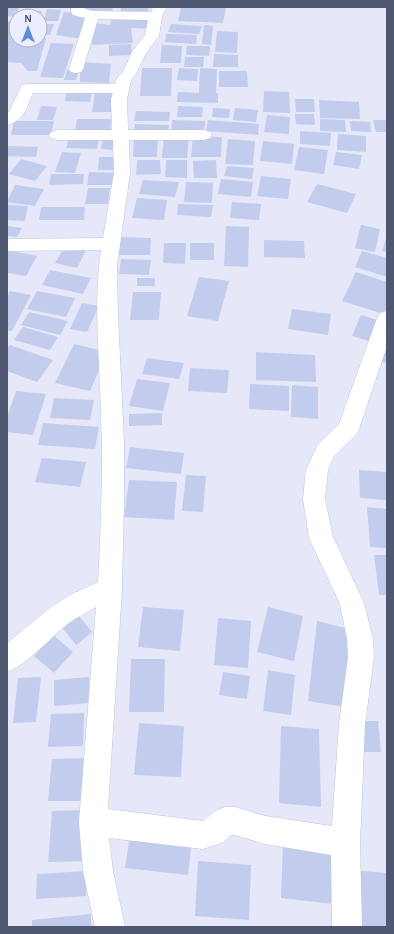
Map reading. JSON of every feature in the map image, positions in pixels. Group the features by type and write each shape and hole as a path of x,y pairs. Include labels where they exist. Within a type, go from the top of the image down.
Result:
{"street":[{"path":"78,7 78,12 94,15 158,11 152,36 139,52 129,74 124,78 120,89 119,99 122,173 108,266 108,316 113,442 113,504 110,589 93,822 98,871 110,927"},
{"path":"76,69 94,15"},
{"path":"7,120 16,114 27,88 120,89"},
{"path":"57,135 204,135"},
{"path":"7,245 111,244"},
{"path":"348,927 345,842 352,724 361,657 360,640 352,603 321,538 314,499 317,470 326,450 348,429 387,318"},
{"path":"7,659 39,634 60,615 79,603 110,589"},
{"path":"93,822 203,835 212,833 225,821 235,821 265,830 345,842"}],"building":[{"path":"7,7 19,7 8,8 7,16"},
{"path":"84,7 113,7 112,11 83,10"},
{"path":"121,7 148,7 148,11 121,12"},
{"path":"181,7 226,7 223,23 178,21"},
{"path":"48,9 61,10 58,21 48,21"},
{"path":"64,12 95,15 88,40 56,35"},
{"path":"112,16 157,16 155,29 131,28 133,43 92,45 93,23 110,25"},
{"path":"8,23 8,48 43,48 37,71 28,71 21,63 7,62"},
{"path":"48,24 54,24 50,35 48,35"},
{"path":"171,24 202,26 199,34 168,32"},
{"path":"204,25 213,26 211,45 202,44"},
{"path":"217,31 238,32 237,53 215,52"},
{"path":"166,34 197,35 196,44 165,42"},
{"path":"51,43 74,44 63,78 40,77"},
{"path":"131,44 132,55 109,56 109,45"},
{"path":"162,45 182,46 181,63 160,63"},
{"path":"187,46 210,46 209,56 186,55"},
{"path":"214,54 238,55 238,67 213,67"},
{"path":"185,57 204,57 203,67 184,67"},
{"path":"80,62 111,64 109,83 80,82"},
{"path":"142,68 172,68 171,96 140,96"},
{"path":"179,68 198,69 197,81 177,80"},
{"path":"200,68 217,69 216,93 218,93 218,103 177,102 178,92 199,93"},
{"path":"67,70 79,71 76,80 64,80"},
{"path":"219,71 247,71 248,87 219,87"},
{"path":"67,90 92,91 90,102 65,101"},
{"path":"264,91 289,92 290,113 263,112"},
{"path":"95,92 113,92 111,112 92,112"},
{"path":"295,99 314,99 315,112 296,112"},
{"path":"319,100 359,102 360,119 320,118"},
{"path":"41,106 57,107 53,120 37,120"},
{"path":"178,106 203,107 202,117 177,117"},
{"path":"213,108 230,109 229,118 212,117"},
{"path":"235,108 258,110 256,122 233,120"},
{"path":"136,111 170,112 169,121 134,121"},
{"path":"295,114 314,114 315,125 296,124"},
{"path":"267,115 290,117 289,134 264,132"},
{"path":"77,119 111,119 110,132 75,132"},
{"path":"320,119 345,120 346,132 320,131"},
{"path":"172,120 205,121 204,134 171,134"},
{"path":"208,120 259,124 258,135 206,131"},
{"path":"373,120 387,120 387,132 376,132"},
{"path":"14,121 54,121 51,135 11,135"},
{"path":"350,121 370,122 371,132 351,131"},
{"path":"135,124 169,125 168,133 134,132"},
{"path":"300,131 331,133 330,146 300,144"},
{"path":"338,134 366,136 366,152 337,150"},
{"path":"134,136 158,136 157,157 133,157"},
{"path":"164,136 189,137 187,158 162,158"},
{"path":"193,136 222,137 221,157 191,157"},
{"path":"69,138 99,138 97,149 66,148"},
{"path":"103,138 117,139 115,150 101,149"},
{"path":"228,139 255,141 253,165 225,164"},
{"path":"263,141 294,144 292,164 260,161"},
{"path":"7,146 38,147 36,157 7,156"},
{"path":"299,147 328,150 324,174 294,170"},
{"path":"62,152 81,153 75,173 55,172"},
{"path":"336,152 362,155 359,169 333,165"},
{"path":"99,157 120,157 118,170 98,170"},
{"path":"21,159 47,166 35,181 9,174"},
{"path":"137,160 160,160 161,174 136,175"},
{"path":"166,160 187,160 187,178 165,177"},
{"path":"216,160 217,178 194,178 193,161"},
{"path":"227,166 254,168 252,179 224,176"},
{"path":"89,172 118,173 117,185 87,185"},
{"path":"51,174 84,174 83,184 49,185"},
{"path":"261,176 291,179 288,199 257,196"},
{"path":"221,179 253,182 251,197 218,194"},
{"path":"143,180 179,182 175,197 139,194"},
{"path":"186,182 213,183 212,203 184,202"},
{"path":"317,184 356,194 347,213 307,202"},
{"path":"15,185 44,189 35,206 7,202"},
{"path":"88,188 110,188 108,204 85,204"},
{"path":"137,198 167,200 164,220 132,218"},
{"path":"232,202 261,204 259,220 230,218"},
{"path":"178,204 213,205 211,217 177,215"},
{"path":"7,205 28,206 25,221 7,220"},
{"path":"41,207 85,207 84,220 39,220"},
{"path":"361,225 380,229 375,252 355,248"},
{"path":"7,226 22,228 17,237 7,236"},
{"path":"226,226 249,227 248,267 224,266"},
{"path":"387,235 387,252 382,251"},
{"path":"117,237 151,238 150,255 115,255"},
{"path":"264,240 304,241 305,258 264,257"},
{"path":"164,243 186,243 185,264 163,263"},
{"path":"190,243 214,243 214,260 190,260"},
{"path":"65,246 86,250 77,268 55,263"},
{"path":"7,250 37,256 26,276 7,273"},
{"path":"362,251 387,258 387,277 355,267"},
{"path":"121,259 151,260 149,275 119,274"},
{"path":"50,270 91,278 83,294 42,285"},
{"path":"356,272 387,282 387,315 342,301"},
{"path":"199,277 229,281 218,321 187,316"},
{"path":"137,278 155,278 155,286 137,286"},
{"path":"10,291 31,295 12,331 7,330 7,297"},
{"path":"37,291 75,298 66,317 27,309"},
{"path":"133,292 161,292 159,320 130,320"},
{"path":"82,303 99,306 87,332 70,329"},
{"path":"292,309 331,314 328,335 288,329"},
{"path":"29,312 68,321 60,335 21,325"},
{"path":"361,315 381,321 372,342 352,336"},
{"path":"23,327 58,337 50,350 14,340"},
{"path":"387,336 387,363 378,361"},
{"path":"74,344 107,352 90,391 55,383"},
{"path":"10,345 53,360 37,382 7,371 7,348"},
{"path":"256,352 315,355 316,382 256,380"},
{"path":"147,358 184,363 179,379 142,374"},
{"path":"190,368 229,370 227,393 188,391"},
{"path":"137,379 170,383 163,411 129,406"},
{"path":"250,384 289,386 289,411 249,409"},
{"path":"292,385 318,387 318,419 291,417"},
{"path":"16,391 46,394 33,435 7,432 7,417"},
{"path":"54,398 94,400 90,420 50,418"},
{"path":"162,413 162,425 129,426 129,414"},
{"path":"43,423 99,427 95,449 38,445"},
{"path":"130,447 184,453 181,474 126,468"},
{"path":"42,458 86,462 80,487 35,482"},
{"path":"359,470 387,472 387,500 360,498"},
{"path":"186,475 206,476 203,512 182,511"},
{"path":"129,480 177,482 174,520 124,517"},
{"path":"367,507 387,509 387,548 370,547"},
{"path":"374,555 387,555 387,595 379,595"},
{"path":"143,607 184,610 180,651 138,647"},
{"path":"268,607 303,616 294,661 257,652"},
{"path":"75,611 92,632 76,645 59,623"},
{"path":"218,618 251,621 248,668 214,665"},
{"path":"317,621 353,630 351,708 308,701"},
{"path":"53,635 73,652 54,673 34,656"},
{"path":"131,659 165,659 164,712 129,712"},
{"path":"268,670 295,675 291,715 263,711"},
{"path":"223,672 250,676 247,699 219,695"},
{"path":"41,677 36,722 13,723 18,678"},
{"path":"89,677 89,703 54,706 54,680"},
{"path":"84,713 83,746 48,747 51,714"},
{"path":"354,721 378,721 381,752 356,752"},
{"path":"139,723 184,726 181,777 134,775"},
{"path":"281,726 319,729 321,807 279,803"},
{"path":"88,758 86,801 48,801 52,759"},
{"path":"87,810 85,861 48,862 52,811"},
{"path":"131,829 192,837 188,875 125,868"},
{"path":"283,844 333,849 333,904 281,898"},
{"path":"198,861 251,865 249,920 195,916"},
{"path":"348,870 387,873 387,927 351,927"},
{"path":"86,871 86,896 36,899 37,874"},
{"path":"91,914 91,927 32,927 32,920"}]}
